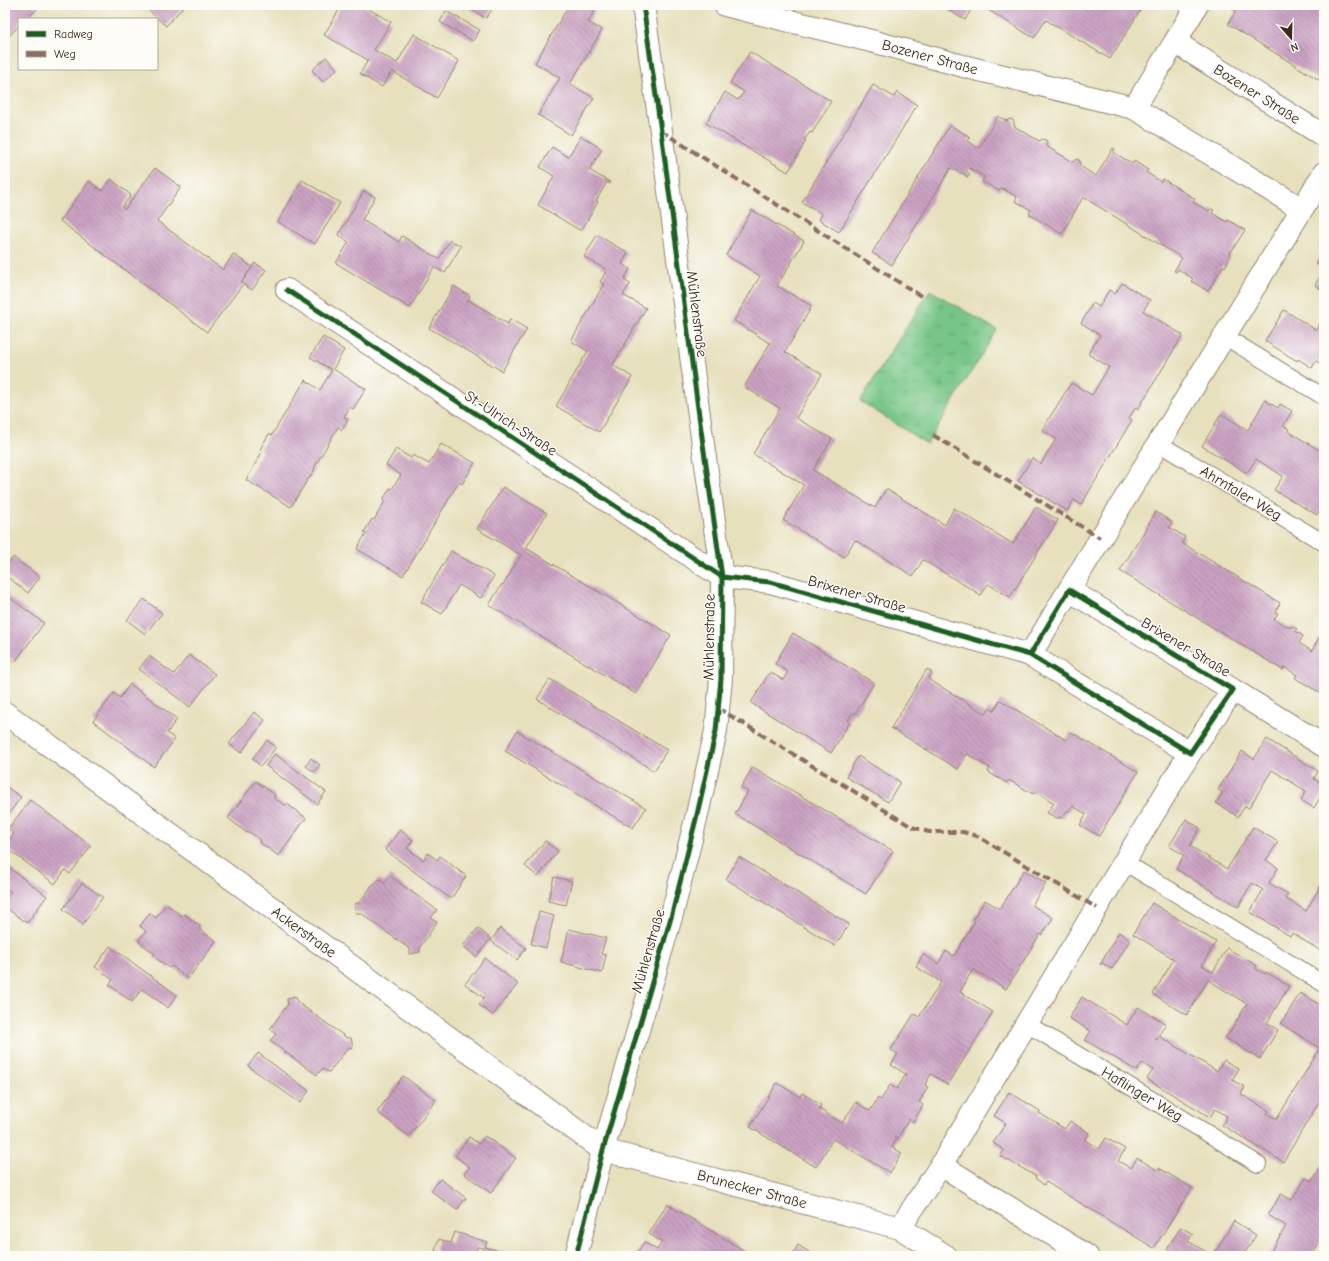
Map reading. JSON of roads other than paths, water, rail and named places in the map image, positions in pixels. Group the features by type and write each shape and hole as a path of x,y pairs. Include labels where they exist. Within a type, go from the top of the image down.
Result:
{"street":[{"name":"Mühlenstraße","path":"576,1256 603,1150 672,914 698,812 713,744 721,679 722,577 643,5"},
{"name":"Bozener Straße","path":"725,5 1134,108 1302,209"},
{"path":"1134,108 1197,5"},
{"name":"Bozener Straße","path":"1175,42 1324,136"},
{"path":"1030,656 1158,443 1324,173"},
{"name":"St.-Ulrich-Straße","path":"287,290 722,577"},
{"name":"Brixener Straße","path":"722,577 770,582 1030,656 1190,753 1234,690"},
{"name":"Brixener Straße","path":"1069,590 1324,746"},
{"name":"Ackerstraße","path":"5,713 603,1150"},
{"path":"900,1228 941,1165 1190,753"},
{"name":"Brunecker Straße","path":"603,1150 900,1228 946,1256"},
{"path":"941,1165 1088,1256"}],"lane":[{"path":"1224,336 1324,397"},
{"name":"Ahrntaler Weg","path":"1158,443 1324,543"},
{"path":"1124,862 1324,984"},
{"name":"Haflinger Weg","path":"1027,1024 1258,1164"}]}
